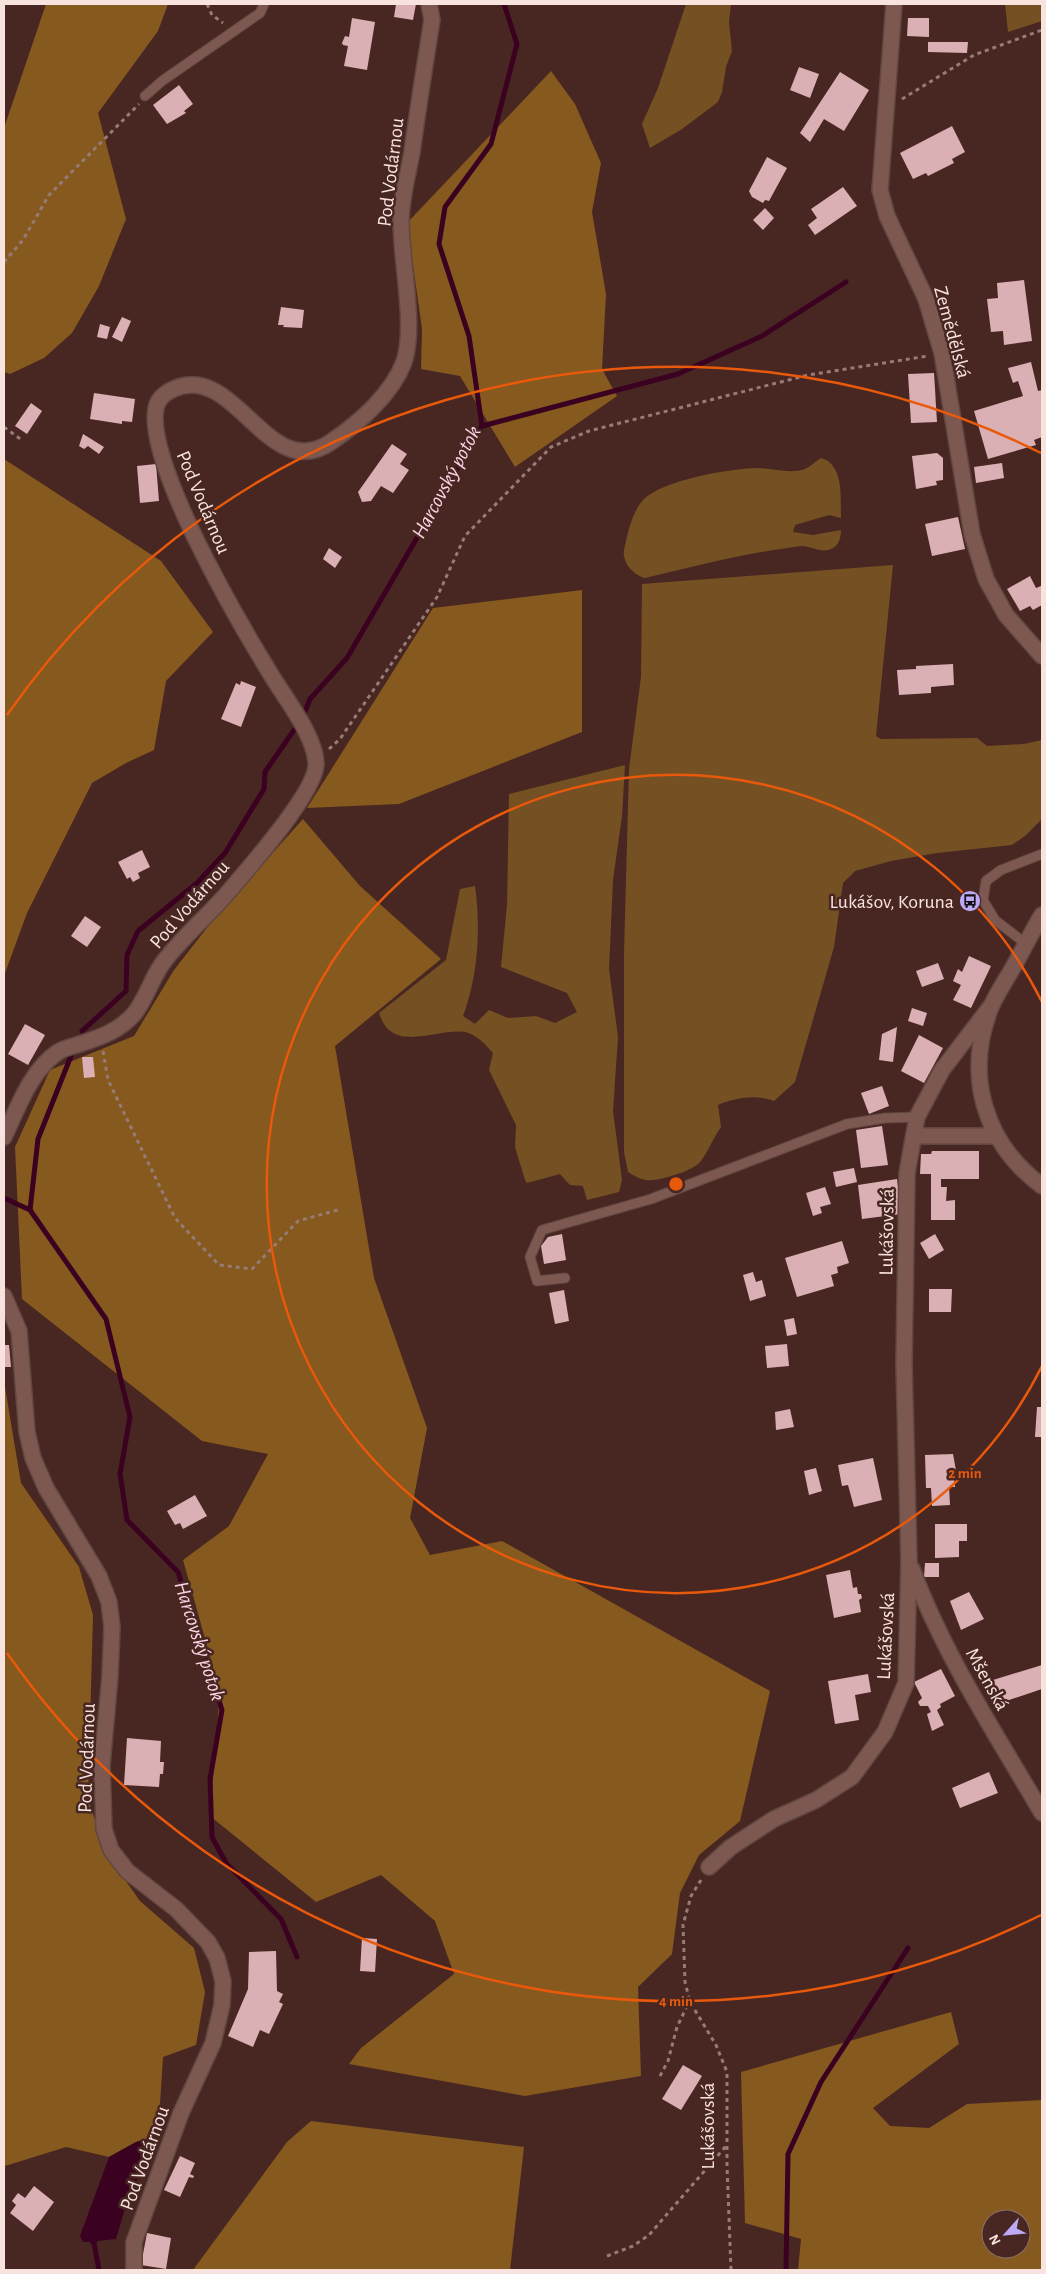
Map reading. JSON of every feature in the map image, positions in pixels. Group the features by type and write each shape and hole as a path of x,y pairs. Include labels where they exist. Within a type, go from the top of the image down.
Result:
{"street":[{"name":"Pod Vodárnou","path":"4,1136 31,1081 59,1051 101,1038 116,1031 136,1012 163,961 225,896 300,803 314,779 316,762 307,734 223,595 183,512 162,454 156,410 160,399 170,390 182,386 195,385 210,389 234,406 272,438 287,448 300,452 326,446 342,434 362,417 396,380 408,342 401,219 432,20 429,4"},
{"name":"Zemědělská","path":"894,4 880,190 887,216 926,298 942,353 972,534 983,570 1006,615 1042,656"},
{"path":"1042,914 991,1006 982,1036 979,1074 982,1099 997,1136 1011,1159 1042,1186"},
{"name":"Lukášovská","path":"709,1867 731,1847 774,1819 816,1800 852,1777 885,1732 906,1683 909,1561 904,1365 907,1173 917,1117 942,1070 991,1006"},
{"path":"914,1136 997,1136"},
{"name":"Pod Vodárnou","path":"4,1296 18,1331 27,1432 34,1458 46,1488 99,1576 109,1602 112,1627 110,1676 102,1765 104,1829 111,1850 127,1872 176,1909 208,1942 217,1958 222,1981 222,2005 213,2044 181,2113 134,2242 134,2270"},
{"name":"Mšenská","path":"909,1561 925,1606 964,1680 1042,1813"}],"lane":[{"path":"146,96 162,81 260,14 264,4"},
{"path":"1025,943 996,920 983,900 986,881 1001,870 1042,854"},
{"path":"565,1278 537,1281 530,1257 542,1230 651,1199 847,1124 884,1118 917,1117"}],"path":[{"path":"207,4 212,15 222,23 240,28"},
{"path":"886,109 974,55 1042,30"},
{"path":"4,262 23,240 49,195 146,96"},
{"path":"316,762 340,739 437,597 465,536 551,446 588,431 808,375 942,353"},
{"path":"4,427 23,441"},
{"path":"101,1038 108,1080 175,1218 219,1265 252,1270 298,1221 341,1209"},
{"name":"Lukášovská","path":"709,1867 691,1896 683,1925 685,1982 690,2002 716,2045 727,2072 731,2270"},
{"path":"660,2076 668,2061 677,2027 690,2002"},
{"path":"607,2256 633,2246 649,2235 727,2144"}],"shaded area":[{"path":"46,4 168,4 158,31 98,113 126,219 99,286 72,333 44,358 10,374 4,372 4,128"},
{"path":"686,4 731,4 729,22 732,51 726,67 722,92 718,102 682,129 650,148 642,124 658,88"},
{"path":"1005,4 1042,4 1042,21 1008,32"},
{"path":"551,71 575,104 601,163 592,212 606,294 602,369 617,396 515,467 460,376 421,369 422,329 407,223"},
{"path":"821,458 829,462 838,475 841,493 841,518 829,515 795,525 793,532 813,535 841,530 838,543 831,549 821,550 802,546 782,549 645,578 633,571 627,564 624,550 633,517 639,505 652,493 698,476 732,470 759,468 789,471 800,470 807,468"},
{"path":"4,459 161,561 213,632 166,681 154,750 126,763 92,783 27,913 4,976"},
{"path":"893,565 876,736 881,739 977,738 987,746 1024,744 1042,740 1042,819 1025,836 1012,845 937,853 891,861 855,871 843,883 834,947 795,1082 774,1101 746,1098 731,1100 718,1105 721,1127 704,1157 697,1165 666,1178 646,1180 639,1178 628,1172 624,1152 624,953 629,769 641,677 642,584"},
{"path":"582,590 582,732 399,804 307,808 433,608"},
{"path":"625,765 622,816 613,880 609,969 618,1037 613,1111 622,1180 619,1192 587,1200 583,1186 570,1185 560,1174 527,1183 525,1180 515,1147 516,1125 489,1070 493,1053 481,1040 465,1032 416,1037 404,1036 394,1033 385,1026 379,1013 446,960 460,889 475,886 478,919 477,952 472,985 463,1016 475,1024 489,1010 508,1018 536,1016 555,1023 577,1012 567,993 501,967 507,905 509,794"},
{"path":"303,819 360,886 441,959 335,1046 374,1278 427,1428 410,1518 430,1555 502,1541 770,1691 740,1821 699,1855 680,1893 672,1954 638,1987 641,2076 525,2096 349,2064 361,2048 454,1974 435,1921 381,1875 316,1902 210,1816 220,1692 183,1560 229,1526 268,1454 202,1441 22,1299 15,1147 50,1070 134,1036 174,970 217,915"},
{"path":"4,1381 21,1483 79,1567 93,1615 88,1799 106,1853 140,1901 194,1948 205,1992 196,2045 163,2057 158,2135 136,2142 109,2157 66,2147 5,2166 4,2169"},
{"path":"951,2012 959,2044 873,2108 890,2126 929,2128 967,2104 1042,2100 1042,2270 798,2270 801,2239 745,2223 741,2072"},
{"path":"311,2121 524,2147 510,2270 193,2270 287,2142"},
{"path":"158,2135 126,2205 116,2239 97,2241 92,2245 90,2242 83,2242 80,2236 109,2157 136,2142"}],"building":[{"path":"396,4 416,4 413,20 394,17"},
{"path":"352,18 375,22 367,70 344,66 348,46 342,43 345,36 349,37"},
{"path":"908,18 929,18 929,37 907,36"},
{"path":"928,42 968,42 967,53 928,52"},
{"path":"799,67 819,74 810,98 790,90"},
{"path":"840,72 869,90 844,131 824,119 810,142 800,133"},
{"path":"179,85 193,104 184,111 186,113 167,124 153,105"},
{"path":"952,126 965,152 952,159 954,163 928,176 926,173 913,179 900,153"},
{"path":"767,157 787,168 769,201 765,200 763,203 752,197 749,191"},
{"path":"843,187 857,206 815,235 808,225 817,218 811,209"},
{"path":"765,208 774,218 763,230 753,220"},
{"path":"1024,280 1032,341 1004,345 1003,331 991,332 987,299 998,298 997,283"},
{"path":"281,307 304,310 302,328 278,325"},
{"path":"122,317 131,321 122,342 112,337"},
{"path":"100,324 110,327 107,339 97,337"},
{"path":"1031,362 1038,391 1042,390 1042,437 1034,440 1036,445 988,459 974,411 1023,396 1018,381 1013,383 1008,368"},
{"path":"934,373 937,422 911,423 908,374"},
{"path":"94,393 135,399 132,422 122,421 122,424 90,419"},
{"path":"31,403 42,411 27,434 15,426"},
{"path":"83,434 104,447 99,454 88,446 84,449 79,446"},
{"path":"392,444 407,454 400,464 409,470 393,493 381,486 371,501 362,502 358,492"},
{"path":"937,453 943,458 943,480 936,481 937,485 916,489 912,456"},
{"path":"1002,463 1004,478 976,483 974,467"},
{"path":"156,464 159,501 140,503 137,466"},
{"path":"958,517 965,549 932,556 925,524"},
{"path":"329,548 342,557 335,568 323,559"},
{"path":"1030,576 1036,588 1041,586 1042,605 1033,610 1030,606 1020,611 1007,589"},
{"path":"953,664 954,685 931,687 931,693 899,695 897,670 916,669 916,666"},
{"path":"241,681 256,687 241,727 221,719 236,683 240,685"},
{"path":"142,850 150,867 138,873 140,878 133,882 130,877 127,879 118,862"},
{"path":"85,916 101,927 87,947 71,936"},
{"path":"969,956 991,966 971,1008 953,1000 961,985 953,981 958,969 962,972"},
{"path":"938,963 944,979 922,987 916,971"},
{"path":"912,1008 927,1013 923,1026 908,1021"},
{"path":"25,1024 45,1035 28,1065 8,1054"},
{"path":"897,1027 893,1062 879,1060 882,1034"},
{"path":"919,1035 943,1048 924,1083 901,1071"},
{"path":"82,1057 93,1057 95,1077 84,1078"},
{"path":"882,1086 889,1106 869,1114 861,1093"},
{"path":"882,1126 888,1165 861,1168 856,1130"},
{"path":"932,1151 979,1151 979,1179 941,1179 941,1187 947,1187 946,1201 955,1200 955,1220 931,1220 931,1174 920,1174 921,1154 931,1154"},
{"path":"854,1168 857,1182 836,1187 833,1172"},
{"path":"897,1179 901,1214 862,1219 858,1185"},
{"path":"825,1187 831,1204 820,1207 822,1213 813,1216 806,1193"},
{"path":"562,1234 566,1260 544,1264 541,1246 548,1237"},
{"path":"935,1234 944,1250 929,1259 920,1243"},
{"path":"842,1241 849,1263 837,1267 838,1273 831,1275 834,1286 797,1297 785,1258"},
{"path":"753,1272 756,1282 762,1280 766,1296 750,1301 743,1275"},
{"path":"929,1289 952,1289 951,1312 929,1312"},
{"path":"564,1290 569,1321 555,1324 549,1293"},
{"path":"794,1318 797,1334 787,1336 784,1320"},
{"path":"787,1344 789,1366 767,1368 765,1346"},
{"path":"4,1345 9,1345 11,1367 4,1367"},
{"path":"1037,1407 1042,1407 1042,1437 1035,1437"},
{"path":"790,1409 794,1427 776,1430 775,1412"},
{"path":"953,1454 957,1476 954,1476 955,1487 949,1487 950,1505 932,1506 931,1488 926,1488 925,1455"},
{"path":"873,1458 882,1500 854,1507 848,1485 842,1486 838,1465"},
{"path":"816,1468 822,1491 809,1495 804,1471"},
{"path":"195,1495 207,1516 183,1529 180,1523 175,1525 167,1511"},
{"path":"935,1524 967,1524 967,1541 959,1541 959,1557 935,1558"},
{"path":"925,1563 939,1563 939,1577 924,1577"},
{"path":"850,1570 853,1588 857,1587 858,1594 861,1594 862,1598 859,1600 861,1612 834,1618 826,1575"},
{"path":"969,1592 984,1619 961,1630 950,1601"},
{"path":"1042,1665 1042,1689 1000,1703 993,1680"},
{"path":"941,1669 955,1696 940,1704 941,1707 937,1710 944,1725 932,1731 927,1714 931,1712 928,1706 920,1706 918,1702 922,1698 914,1682"},
{"path":"868,1674 871,1692 855,1695 859,1720 835,1724 828,1681"},
{"path":"127,1738 161,1741 160,1762 164,1762 163,1774 160,1774 159,1787 124,1785"},
{"path":"989,1772 998,1793 960,1808 952,1788"},
{"path":"362,1938 377,1939 375,1972 360,1971"},
{"path":"276,1951 277,1991 283,1994 279,2002 283,2004 269,2034 260,2030 253,2047 228,2036 248,1989 249,1952"},
{"path":"683,2065 702,2076 681,2110 662,2099"},
{"path":"180,2156 195,2163 190,2174 194,2176 193,2178 189,2177 180,2197 164,2190"},
{"path":"34,2186 54,2202 33,2231 10,2213 16,2205 12,2201 18,2193 25,2198"},
{"path":"147,2233 171,2238 166,2269 141,2265"}],"waterway":[{"name":"Harcovský potok","path":"304,714 310,699 347,658 482,426 469,336 439,244 445,207 491,144 517,44 504,4"},
{"path":"482,426 678,374 762,336 846,282"},
{"name":"Harcovský potok","path":"82,1031 126,991 127,955 138,931 197,883 225,853 264,789 265,772 294,730"},
{"name":"Harcovský potok","path":"73,1051 38,1139 30,1210 106,1319 130,1417 120,1474 127,1520 178,1572 222,1710 210,1779 212,1837 226,1863 281,1919 297,1957"},
{"path":"4,1198 30,1210"},
{"path":"786,2270 788,2154 821,2082 908,1948"},
{"name":"Harcovský potok","path":"97,2238 94,2243 99,2270"}],"place":[{"name":"Lukášov, Koruna","path":"970,901"}]}
